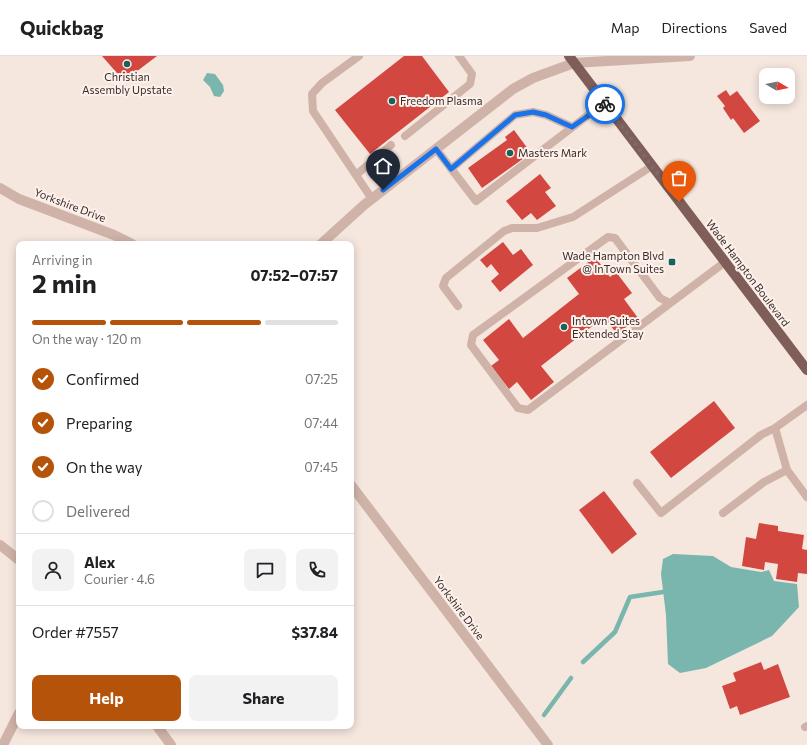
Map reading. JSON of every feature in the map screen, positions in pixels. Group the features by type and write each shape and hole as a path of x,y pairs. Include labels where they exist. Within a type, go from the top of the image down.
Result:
{"main road":[{"name":"Wade Hampton Boulevard","path":"572,60 807,370"}],"street":[{"path":"324,241 372,198 513,89 534,78 572,60 690,56"},
{"name":"Yorkshire Drive","path":"0,188 19,199 114,235 126,241"},
{"name":"Yorkshire Drive","path":"354,489 548,745"},
{"path":"0,545 16,558"},
{"path":"3,745 16,719"},
{"path":"159,729 171,745"}],"lane":[{"path":"358,56 322,83 312,94 313,112 372,198"},
{"path":"405,136 470,84 472,74 459,56"},
{"path":"436,149 476,201 604,103"},
{"path":"451,169 515,115 533,112 546,115 572,127"},
{"path":"356,175 391,146"},
{"path":"458,306 444,286 446,278 504,231 512,228 537,228 581,214 652,166"},
{"path":"670,303 660,298 615,238 608,237 473,336 471,345 518,408 528,410 725,262"},
{"path":"637,483 661,513 761,435 775,428 807,405"},
{"path":"775,428 787,470 807,497"},
{"path":"723,513 764,482 787,470"}],"water":[{"path":"207,73 215,74 223,85 224,91 220,97 214,96 210,87 203,80"},
{"path":"673,554 713,556 731,567 761,572 769,570 774,581 797,584 799,607 772,636 706,668 680,673 668,664 666,615 661,574 663,559"}],"building":[{"name":"Christian Assembly Upstate","path":"102,56 157,56 123,80"},
{"name":"Freedom Plasma","path":"404,56 422,56 449,92 370,154 335,110"},
{"path":"726,90 730,96 737,91 760,121 744,133 733,118 731,120 723,108 725,106 717,96"},
{"path":"514,130 531,153 482,188 468,168 507,140 505,137"},
{"path":"540,174 551,188 545,192 556,206 537,220 531,213 522,220 506,201"},
{"path":"503,242 513,255 521,249 533,265 500,292 491,281 499,274 491,264 487,268 480,260"},
{"name":"Intown Suites Extended Stay","path":"595,257 610,277 616,272 632,293 624,299 638,318 617,334 604,317 541,366 554,382 531,400 517,382 509,389 491,366 499,360 483,340 509,319 523,338 579,294 567,278"},
{"path":"714,401 735,428 671,478 650,452"},
{"path":"604,491 637,534 612,554 579,510"},
{"path":"759,523 778,526 778,531 804,535 802,549 807,550 807,574 798,573 797,582 776,579 778,564 765,562 764,570 742,566 746,537 756,539"},
{"path":"761,662 764,670 778,664 790,697 740,715 737,706 730,709 722,686 736,681 733,673"}],"waterway":[{"path":"583,662 615,632 630,597 663,592"},
{"path":"544,715 571,678"}],"way so far":[{"path":"605,104 679,202"}],"place":[{"name":"Christian Assembly Upstate","path":"127,64"},
{"name":"Freedom Plasma","path":"392,101"},
{"name":"Masters Mark","path":"510,153"},
{"name":"Wade Hampton Blvd @ InTown Suites","path":"672,262"},
{"name":"Intown Suites Extended Stay","path":"564,327"}],"route":[{"path":"383,190 436,149 451,169 515,115 533,112 546,115 572,127 604,103 605,104"}]}
